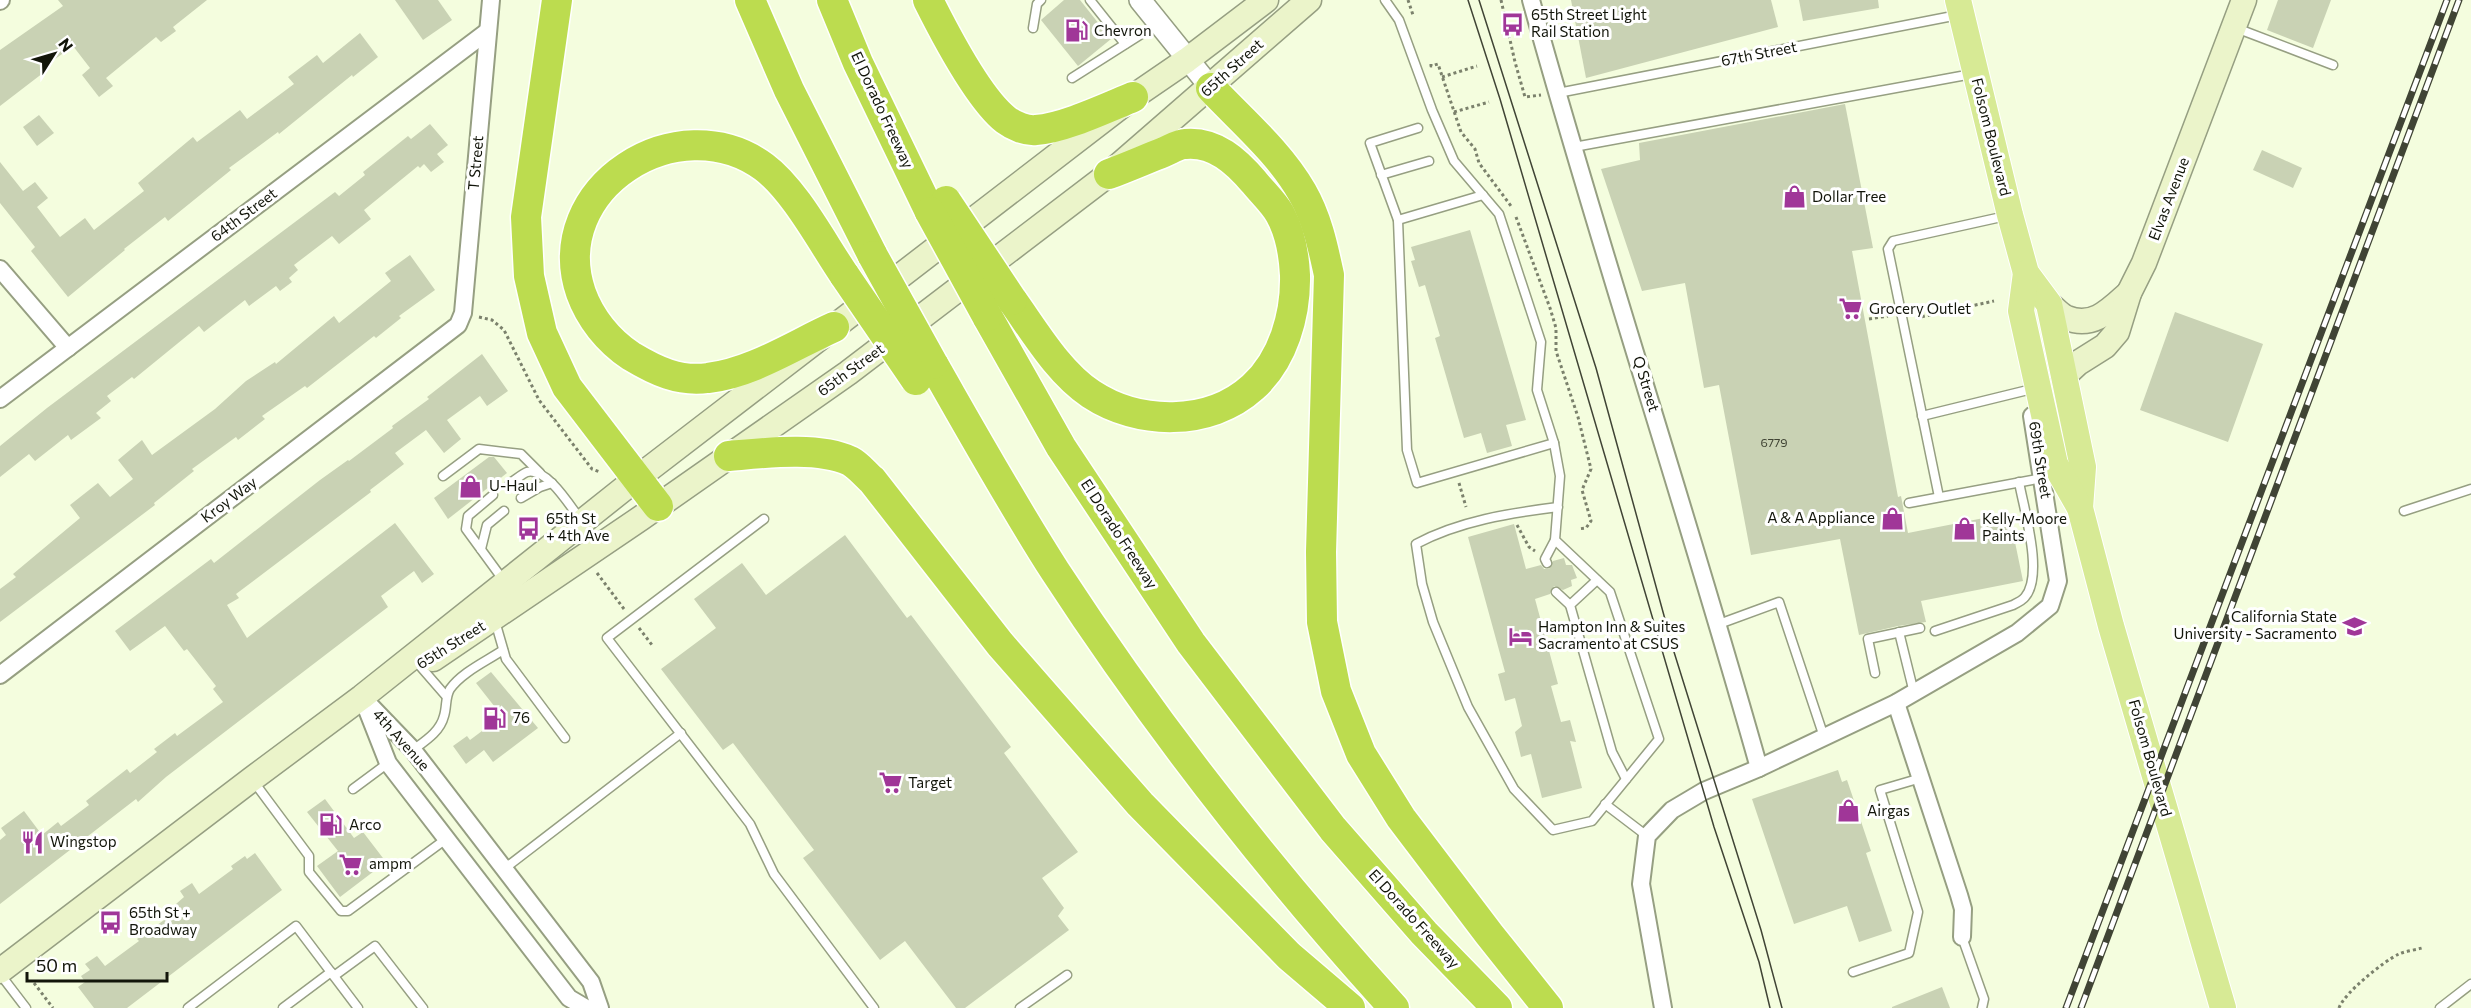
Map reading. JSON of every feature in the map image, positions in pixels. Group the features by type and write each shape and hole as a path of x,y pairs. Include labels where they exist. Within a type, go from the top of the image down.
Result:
{"highway":[{"path":"557,0 526,217 529,276 542,333 567,387 629,485 658,506"},
{"path":"750,0 789,90 873,256 924,372"},
{"name":"El Dorado Freeway","path":"832,0 858,63 938,206 987,316 1061,447 1191,643 1333,829 1424,933 1497,1008"},
{"path":"928,0 972,78 999,114 1017,127 1033,130 1050,129 1133,98"},
{"path":"1211,88 1278,157 1303,193 1320,233 1329,275 1321,564 1323,622 1335,691 1361,754 1401,818 1548,1008"},
{"path":"938,206 1075,381 1106,403 1152,417 1182,417 1210,411 1236,399 1259,381 1285,339 1293,310 1294,261 1280,214 1239,165 1223,153 1204,146 1184,144 1109,174"},
{"path":"834,327 749,367 723,376 706,379 670,376 624,351 594,319 576,279 575,252 581,226 592,202 602,188 622,169 637,159 669,147 705,145 732,150 765,168 783,185 845,276 924,372 1011,500 1085,616 1165,730 1286,885 1394,1008"},
{"path":"729,456 778,452 817,453 851,461 872,480 1000,644 1140,804 1289,956 1350,1008"}],"main road":[{"name":"65th Street","path":"416,662 506,584 629,485 1133,98 1266,0"},
{"name":"65th Street","path":"0,973 252,779 363,698 416,662 494,618 848,373 1109,174 1211,88 1309,0"},
{"name":"Elvas Avenue","path":"2064,376 2078,363 2105,346 2117,332 2129,293 2144,263 2244,0"},
{"name":"Folsom Boulevard","path":"1960,7 2026,273 2049,304 2083,467 2080,508"},
{"name":"Folsom Boulevard","path":"2026,273 2020,311 2055,464 2080,508 2111,626 2223,1008"},
{"path":"2049,304 2067,318 2084,320 2100,318 2129,293"}],"street":[{"path":"1140,0 1211,88"},
{"name":"Q Street","path":"1532,0 1574,147 1719,624 1759,768"},
{"name":"T Street","path":"460,319 488,32 488,3"},
{"name":"64th Street","path":"0,399 488,32"},
{"path":"0,269 68,348"},
{"name":"69th Street","path":"1647,836 1672,810 1704,791 1759,768 1896,703 2017,633 2050,606 2058,581 2028,390 2020,311"},
{"name":"Kroy Way","path":"0,675 460,319"},
{"name":"4th Avenue","path":"363,698 413,750 591,982 600,1008"},
{"name":"4th Avenue","path":"363,698 388,763 569,998 586,1008"},
{"path":"1896,703 1959,895 1964,922 1962,937"},
{"path":"1647,836 1641,884 1664,1008"}],"lane":[{"path":"1033,28 1037,4 1041,0"},
{"path":"1090,0 1125,44"},
{"path":"1385,0 1400,20 1432,110 1454,161 1499,214 1541,342 1537,390 1554,443 1560,476 1555,540 1545,559 1546,563"},
{"name":"67th Street","path":"1558,93 1960,7"},
{"path":"1072,78 1158,24"},
{"path":"2234,27 2334,65"},
{"path":"1574,147 1975,73"},
{"path":"1419,128 1370,144 1398,220 1407,450 1417,483 1554,443"},
{"path":"1381,175 1429,160"},
{"path":"1398,220 1483,195"},
{"path":"1940,497 1888,249 1893,241 2010,215"},
{"path":"1923,416 2028,390"},
{"path":"443,476 479,449 521,454 552,483 582,522"},
{"path":"510,483 528,472 540,473"},
{"path":"1909,503 2043,478"},
{"path":"1935,631 2013,605 2025,598 2031,586 2034,569 2019,482"},
{"path":"521,498 552,483"},
{"path":"2404,512 2471,489"},
{"path":"493,495 468,516 466,529 506,584"},
{"path":"1555,540 1610,592 1659,739 1592,821 1553,830 1514,789 1468,707 1433,622 1422,584 1416,544 1434,534 1511,513 1558,507"},
{"path":"481,549 487,525 504,511"},
{"path":"764,519 607,638 750,824 774,874 874,1008"},
{"path":"1570,605 1597,580"},
{"path":"1556,592 1570,605 1612,752 1626,778"},
{"path":"1719,624 1779,602 1824,737"},
{"path":"494,618 506,659 565,738"},
{"path":"1875,673 1868,639 1920,628"},
{"path":"1899,632 1914,693"},
{"path":"413,750 438,728 444,718 450,688 462,677 503,650"},
{"path":"416,662 447,696"},
{"path":"504,869 681,733"},
{"path":"353,789 388,763"},
{"path":"1853,972 1909,953 1918,912 1880,790 1921,778"},
{"path":"252,779 309,856 309,872 341,911 348,911 446,839"},
{"path":"1605,804 1647,836"},
{"path":"188,1008 296,926 358,1008"},
{"path":"1962,937 1984,999 1982,1008"},
{"path":"283,1008 375,946 423,1008"},
{"path":"0,973 26,1008"},
{"path":"1020,1008 1066,975"},
{"path":"2440,1008 2471,984"}],"path":[{"path":"1502,0 1515,62 1526,97 1530,96"},
{"path":"1442,77 1477,66"},
{"path":"1454,112 1489,102"},
{"path":"1869,319 1889,316 1916,318 1994,301"},
{"path":"460,319 492,320 504,330 539,400 591,469 629,485"},
{"path":"1458,480 1466,507"},
{"path":"1510,520 1519,527 1529,547 1537,553 1539,545"},
{"path":"594,569 652,645"},
{"path":"2339,1008 2342,1000 2350,991 2399,954 2422,948"},
{"path":"34,983 53,1008"}],"building":[{"path":"58,0 207,0 173,27 176,31 161,42 156,37 106,78 113,86 99,97 82,75 90,68 73,46 40,70 43,73 0,106 0,50 63,6"},
{"path":"395,0 438,0 452,20 423,40"},
{"path":"1064,0 1080,0 1111,39 1078,66 1041,20"},
{"path":"1571,0 1771,0 1778,27 1586,78"},
{"path":"1799,0 1878,0 1879,8 1803,21"},
{"path":"2278,0 2331,0 2313,48 2267,30"},
{"path":"360,33 378,57 279,134 278,132 229,168 231,170 168,221 165,217 68,297 31,251 35,247 0,203 0,162 23,191 35,182 48,198 37,207 60,237 85,218 94,230 144,191 138,183 193,137 197,142 240,110 247,119 294,84 288,77 317,55 323,63"},
{"path":"1845,104 1873,248 1852,251 1898,497 1901,496 1908,533 2009,513 2023,581 1921,601 1926,622 1859,635 1840,539 1751,555 1719,385 1704,388 1685,283 1642,291 1601,169 1640,160 1639,143"},
{"path":"39,115 54,133 37,146 23,127"},
{"path":"430,124 448,145 437,154 444,162 431,172 424,164 420,168 418,166 364,210 371,219 339,244 332,236 294,265 298,270 289,278 292,282 280,291 276,286 249,306 245,300 204,332 199,326 134,379 132,377 107,396 111,401 96,413 101,418 71,440 68,435 35,461 29,454 0,477 0,446 47,408 335,192 339,196 365,175 363,172 408,136 411,139"},
{"path":"2262,150 2302,168 2293,188 2253,170"},
{"path":"1470,230 1526,420 1506,425 1512,446 1487,453 1481,433 1464,438 1435,338 1440,336 1425,285 1419,287 1411,261 1415,260 1411,247"},
{"path":"410,255 435,290 399,316 401,318 376,338 374,336 307,388 305,386 262,416 265,419 238,440 236,437 192,469 194,471 154,503 155,505 0,622 0,589 16,577 13,574 80,518 70,505 98,483 110,497 133,479 118,460 142,440 152,455 215,409 246,381 275,362 276,364 334,316 339,323 391,281 385,273"},
{"path":"2175,312 2263,344 2228,442 2140,410"},
{"path":"482,354 508,391 487,406 480,396 447,420 461,439 444,453 426,430 395,453 404,464 370,490 371,492 236,594 239,598 227,605 247,638 395,523 434,574 422,583 414,571 381,596 388,607 166,777 138,802 136,799 0,904 0,840 6,835 1,828 24,811 42,835 58,822 61,826 89,805 86,801 127,769 130,773 157,752 154,749 175,733 177,736 223,702 213,689 216,686 187,649 184,651 165,626 130,651 115,631 211,559 214,563 320,480 393,428 392,426 429,399 427,397"},
{"name":"U-Haul","path":"489,457 494,457 507,473 448,519 434,498"},
{"name":"Hampton Inn & Suites Sacramento at CSUS","path":"1514,524 1526,569 1541,565 1544,569 1549,569 1553,561 1564,558 1566,565 1572,565 1577,578 1571,580 1572,586 1563,590 1554,586 1550,594 1535,599 1558,684 1551,686 1561,722 1570,720 1576,742 1570,741 1582,788 1542,798 1531,754 1521,757 1515,732 1522,726 1515,698 1505,701 1498,674 1505,672 1468,537"},
{"path":"845,535 907,618 911,615 1011,747 1004,753 1078,852 1042,878 1064,908 1058,916 1069,930 965,1008 956,1008 905,941 880,960 803,858 814,850 733,743 723,750 661,669 716,628 694,599 742,563 766,595"},
{"path":"491,672 538,728 493,762 484,750 466,764 453,746 467,736 470,740 502,716 476,683"},
{"path":"1838,770 1842,782 1847,780 1871,851 1866,853 1892,931 1859,942 1847,906 1794,924 1752,799"},
{"name":"ampm","path":"325,799 354,838 363,832 386,862 340,897 317,866 338,851 307,812"},
{"path":"255,853 282,890 127,1008 94,1008 78,987 85,982 81,976 90,970 85,964 97,956 105,966 139,941 137,939 180,909 176,904 184,897 180,891 192,883 199,894 233,869 231,866 245,856 247,859"},
{"path":"1942,987 1950,1008 1892,1008 1892,1007"}],"tram line":[{"path":"1468,0 1500,99 1714,827 1759,962 1770,1008"},
{"path":"1479,0 1596,368 1674,652 1761,930 1782,1008"}],"railway":[{"path":"2066,1008 2447,0"},
{"path":"2081,1008 2459,0"}],"place":[{"name":"65th Street Light Rail Station","path":"1513,24"},
{"name":"Chevron","path":"1076,31"},
{"name":"Dollar Tree","path":"1794,197"},
{"name":"Grocery Outlet","path":"1851,309"},
{"name":"U-Haul","path":"471,486"},
{"name":"A & A Appliance","path":"1893,518"},
{"name":"65th St + 4th Ave","path":"528,528"},
{"name":"Kelly-Moore Paints","path":"1964,528"},
{"name":"California State University - Sacramento","path":"2355,626"},
{"name":"Hampton Inn & Suites Sacramento at CSUS","path":"1520,636"},
{"name":"76","path":"495,718"},
{"name":"Target","path":"890,783"},
{"name":"Airgas","path":"1849,811"},
{"name":"Arco","path":"331,825"},
{"name":"Wingstop","path":"32,842"},
{"name":"ampm","path":"351,864"},
{"name":"65th St + Broadway","path":"111,922"}]}
